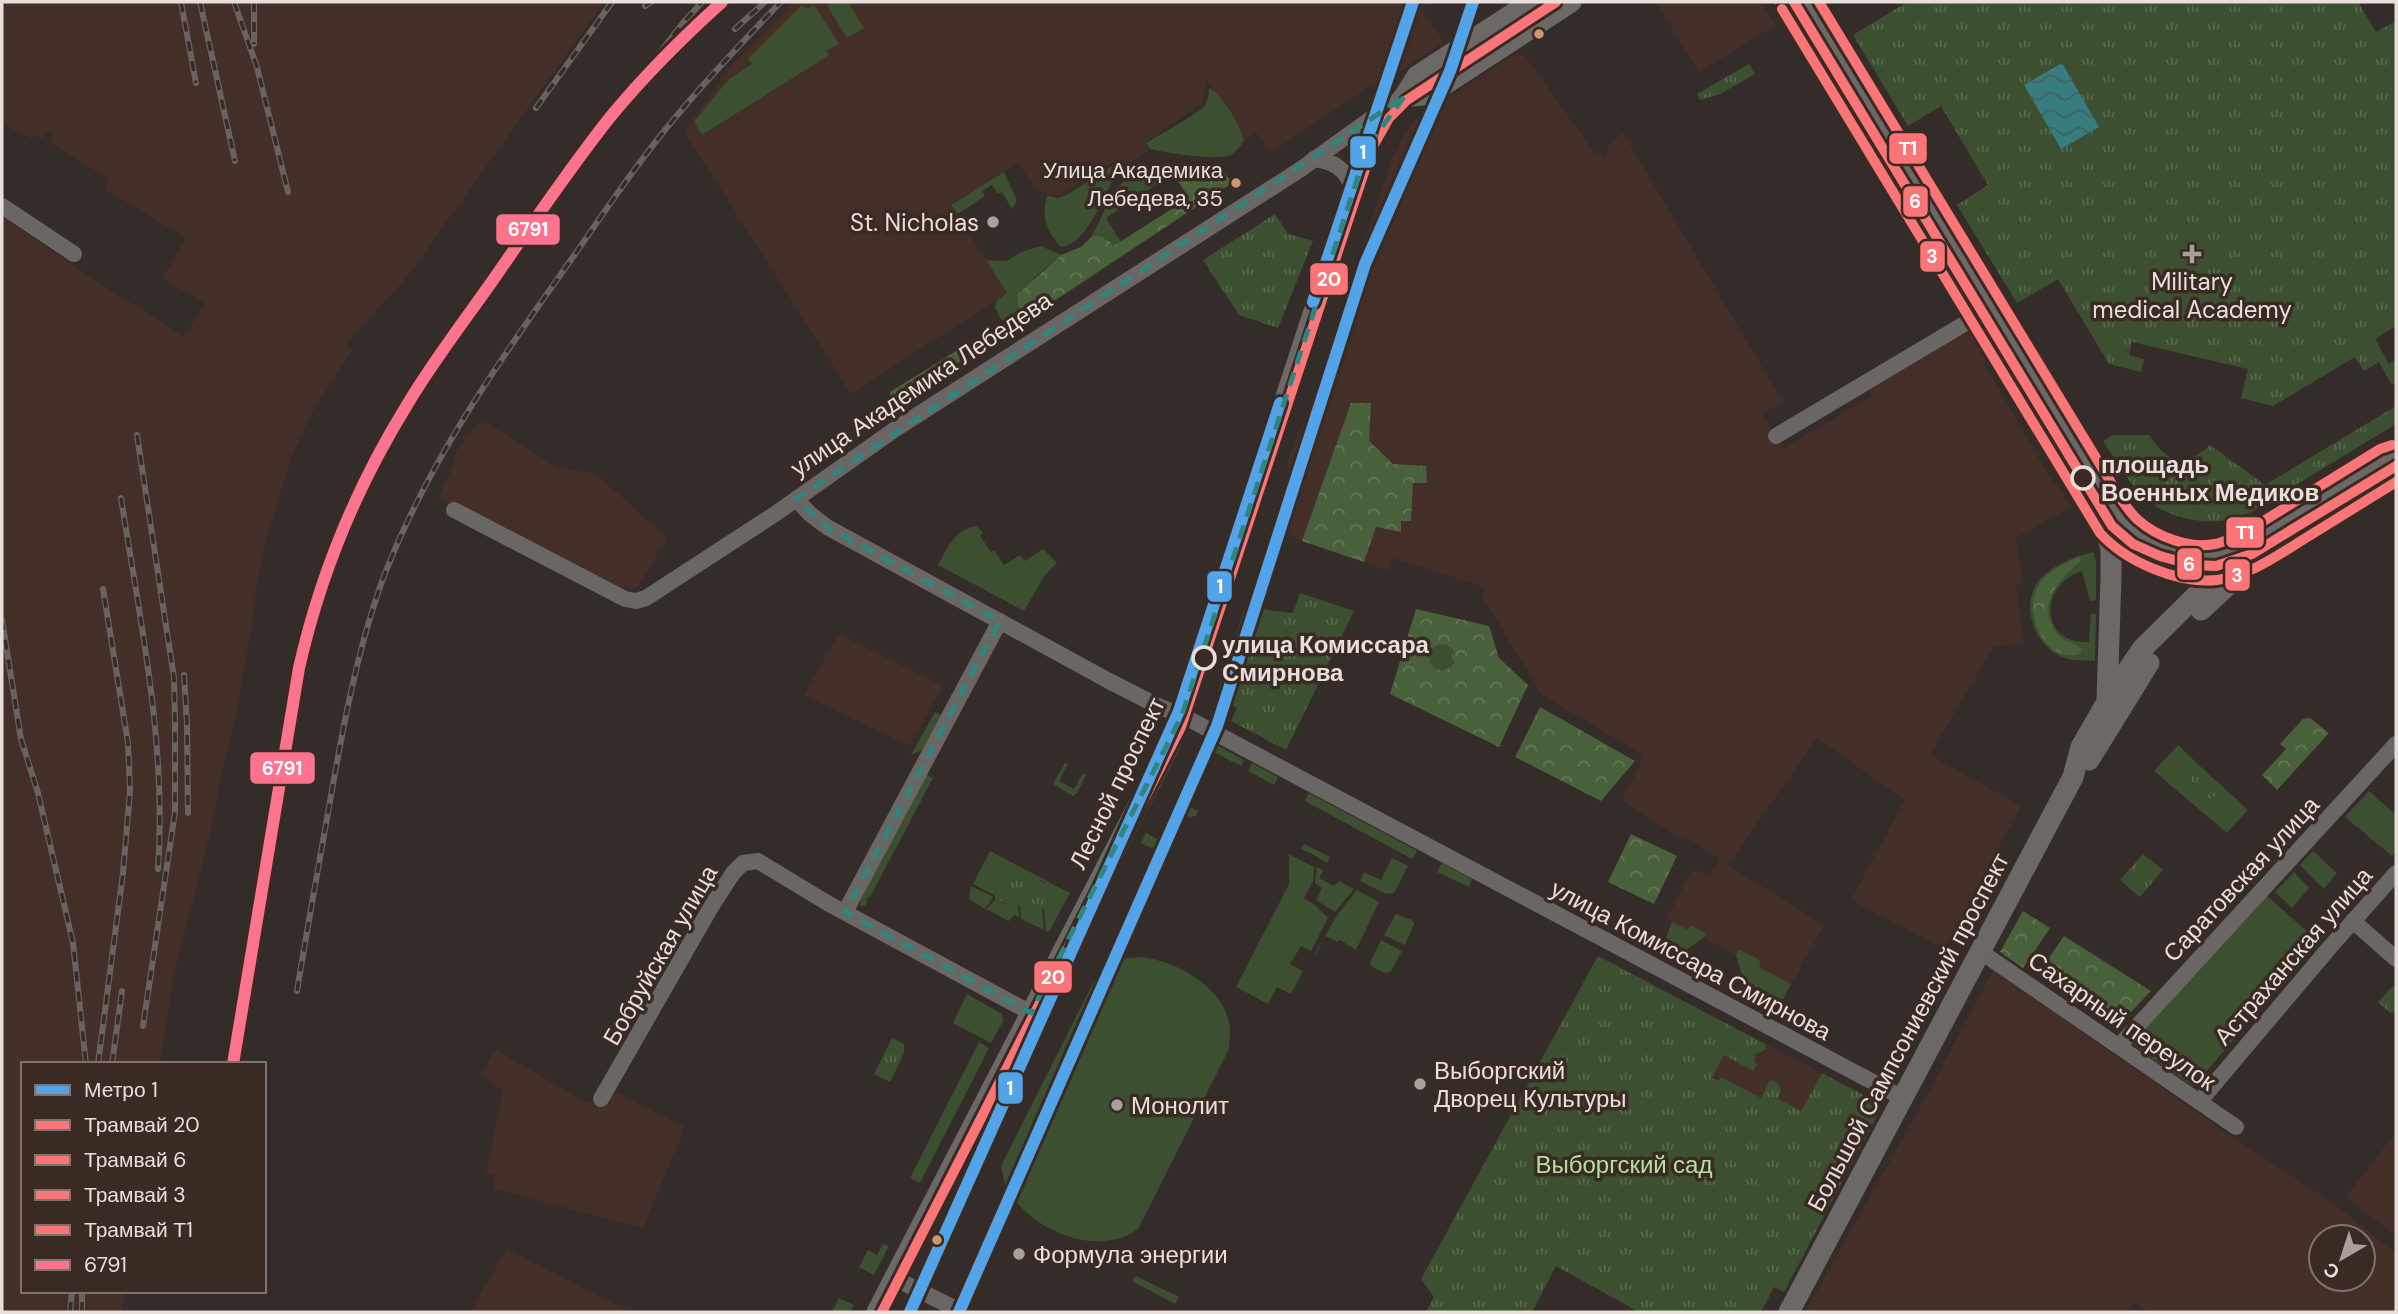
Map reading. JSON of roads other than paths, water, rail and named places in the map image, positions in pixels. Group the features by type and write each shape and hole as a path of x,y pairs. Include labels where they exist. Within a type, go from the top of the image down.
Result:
{"main road":[{"name":"улица Академика Лебедева","path":"1404,97 1417,76 1531,2"},
{"name":"улица Академика Лебедева","path":"1404,97 1430,93 1571,2"},
{"path":"1785,2 2106,530 2122,549 2138,559 2202,575 2241,573"},
{"path":"1813,2 2126,518 2149,536 2203,551 2218,550 2241,541"},
{"name":"Лесной проспект","path":"877,1312 1170,744 1182,715 1368,146 1386,116 1404,97"},
{"name":"Большой Сампсониевский проспект","path":"1789,1312 2073,777 2081,747 2142,649 2215,574 2241,541 2387,450 2396,448"},
{"name":"Большой Сампсониевский проспект","path":"2073,777 2094,755 2152,658 2213,598 2267,554 2396,476"},
{"path":"2106,530 2111,549 2112,578 2106,704"},
{"path":"2203,551 2215,574 2213,598"}],"street":[{"name":"улица Академика Лебедева","path":"454,510 625,599 636,601 646,598 796,499 894,430 1314,159 1404,97"},
{"path":"1314,159 1326,160 1340,167 1349,177 1354,190"},
{"path":"2,206 74,254"},
{"path":"1776,436 1996,305"},
{"name":"улица Комиссара Смирнова","path":"796,499 827,527 1000,621 1903,1098"},
{"path":"845,912 1000,621"},
{"name":"Саратовская улица","path":"2119,1046 2396,744"},
{"name":"Бобруйская улица","path":"601,1099 733,873 743,863 758,860 845,912 1031,1013"},
{"name":"Астраханская улица","path":"2199,1102 2396,873"},
{"path":"2353,921 2396,959"},
{"name":"Сахарный переулок","path":"1981,952 2236,1127"},
{"path":"894,1278 962,1312"}],"water":[{"path":"2062,63 2099,127 2061,149 2024,85"}],"railway":[{"path":"181,2 196,83"},
{"path":"200,2 235,161"},
{"path":"234,2 257,67 288,192"},
{"path":"254,2 254,44"},
{"path":"536,108 612,2"},
{"path":"645,6 651,2"},
{"path":"612,115 702,2"},
{"path":"735,29 765,2"},
{"path":"297,991 356,669 380,587 416,504 484,386 630,176 700,89 781,2"},
{"path":"137,435 174,678 175,720 175,812 143,1026"},
{"path":"121,498 155,729 160,822 158,869"},
{"path":"98,1062 123,873 130,791 128,743 103,589"},
{"path":"2,620 21,739 38,793 73,943 86,1062"},
{"path":"184,675 188,813"},
{"path":"112,1062 122,991"},
{"path":"70,1312 72,1293"},
{"path":"82,1293 82,1312"}],"metro line":[{"name":"1","path":"1313,302 1413,2"},
{"name":"1","path":"959,1312 1217,726 1365,264 1450,71 1473,2"},
{"name":"1","path":"910,1312 1179,711 1280,403"}],"tram line":[{"name":"20","path":"882,1312 1181,727 1372,148 1389,118 1407,100 1556,2"},
{"name":"6","path":"1794,2 2112,526 2133,544 2160,556 2193,565 2216,566 2252,554 2396,466"},
{"name":"Т1","path":"1819,2 2121,499 2146,526 2185,543 2205,545 2222,542 2241,535 2380,449 2392,445"},
{"name":"3","path":"1782,9 2100,533 2111,544 2138,562 2170,575 2202,580 2229,578 2276,556 2396,482"}],"place":[{"name":"Улица Академика Лебедева, 35","path":"1236,183"},
{"name":"St. Nicholas","path":"993,222"},
{"name":"Military medical Academy","path":"2192,254"},
{"name":"площадь Военных Медиков","path":"2083,478"},
{"name":"улица Комиссара Смирнова","path":"1204,658"},
{"name":"Выборгский Дворец Культуры","path":"1420,1084"},
{"name":"Монолит","path":"1117,1105"},
{"name":"Формула энергии","path":"1019,1254"}],"park label":[{"name":"Выборгский сад","path":"1624,1164"}]}
